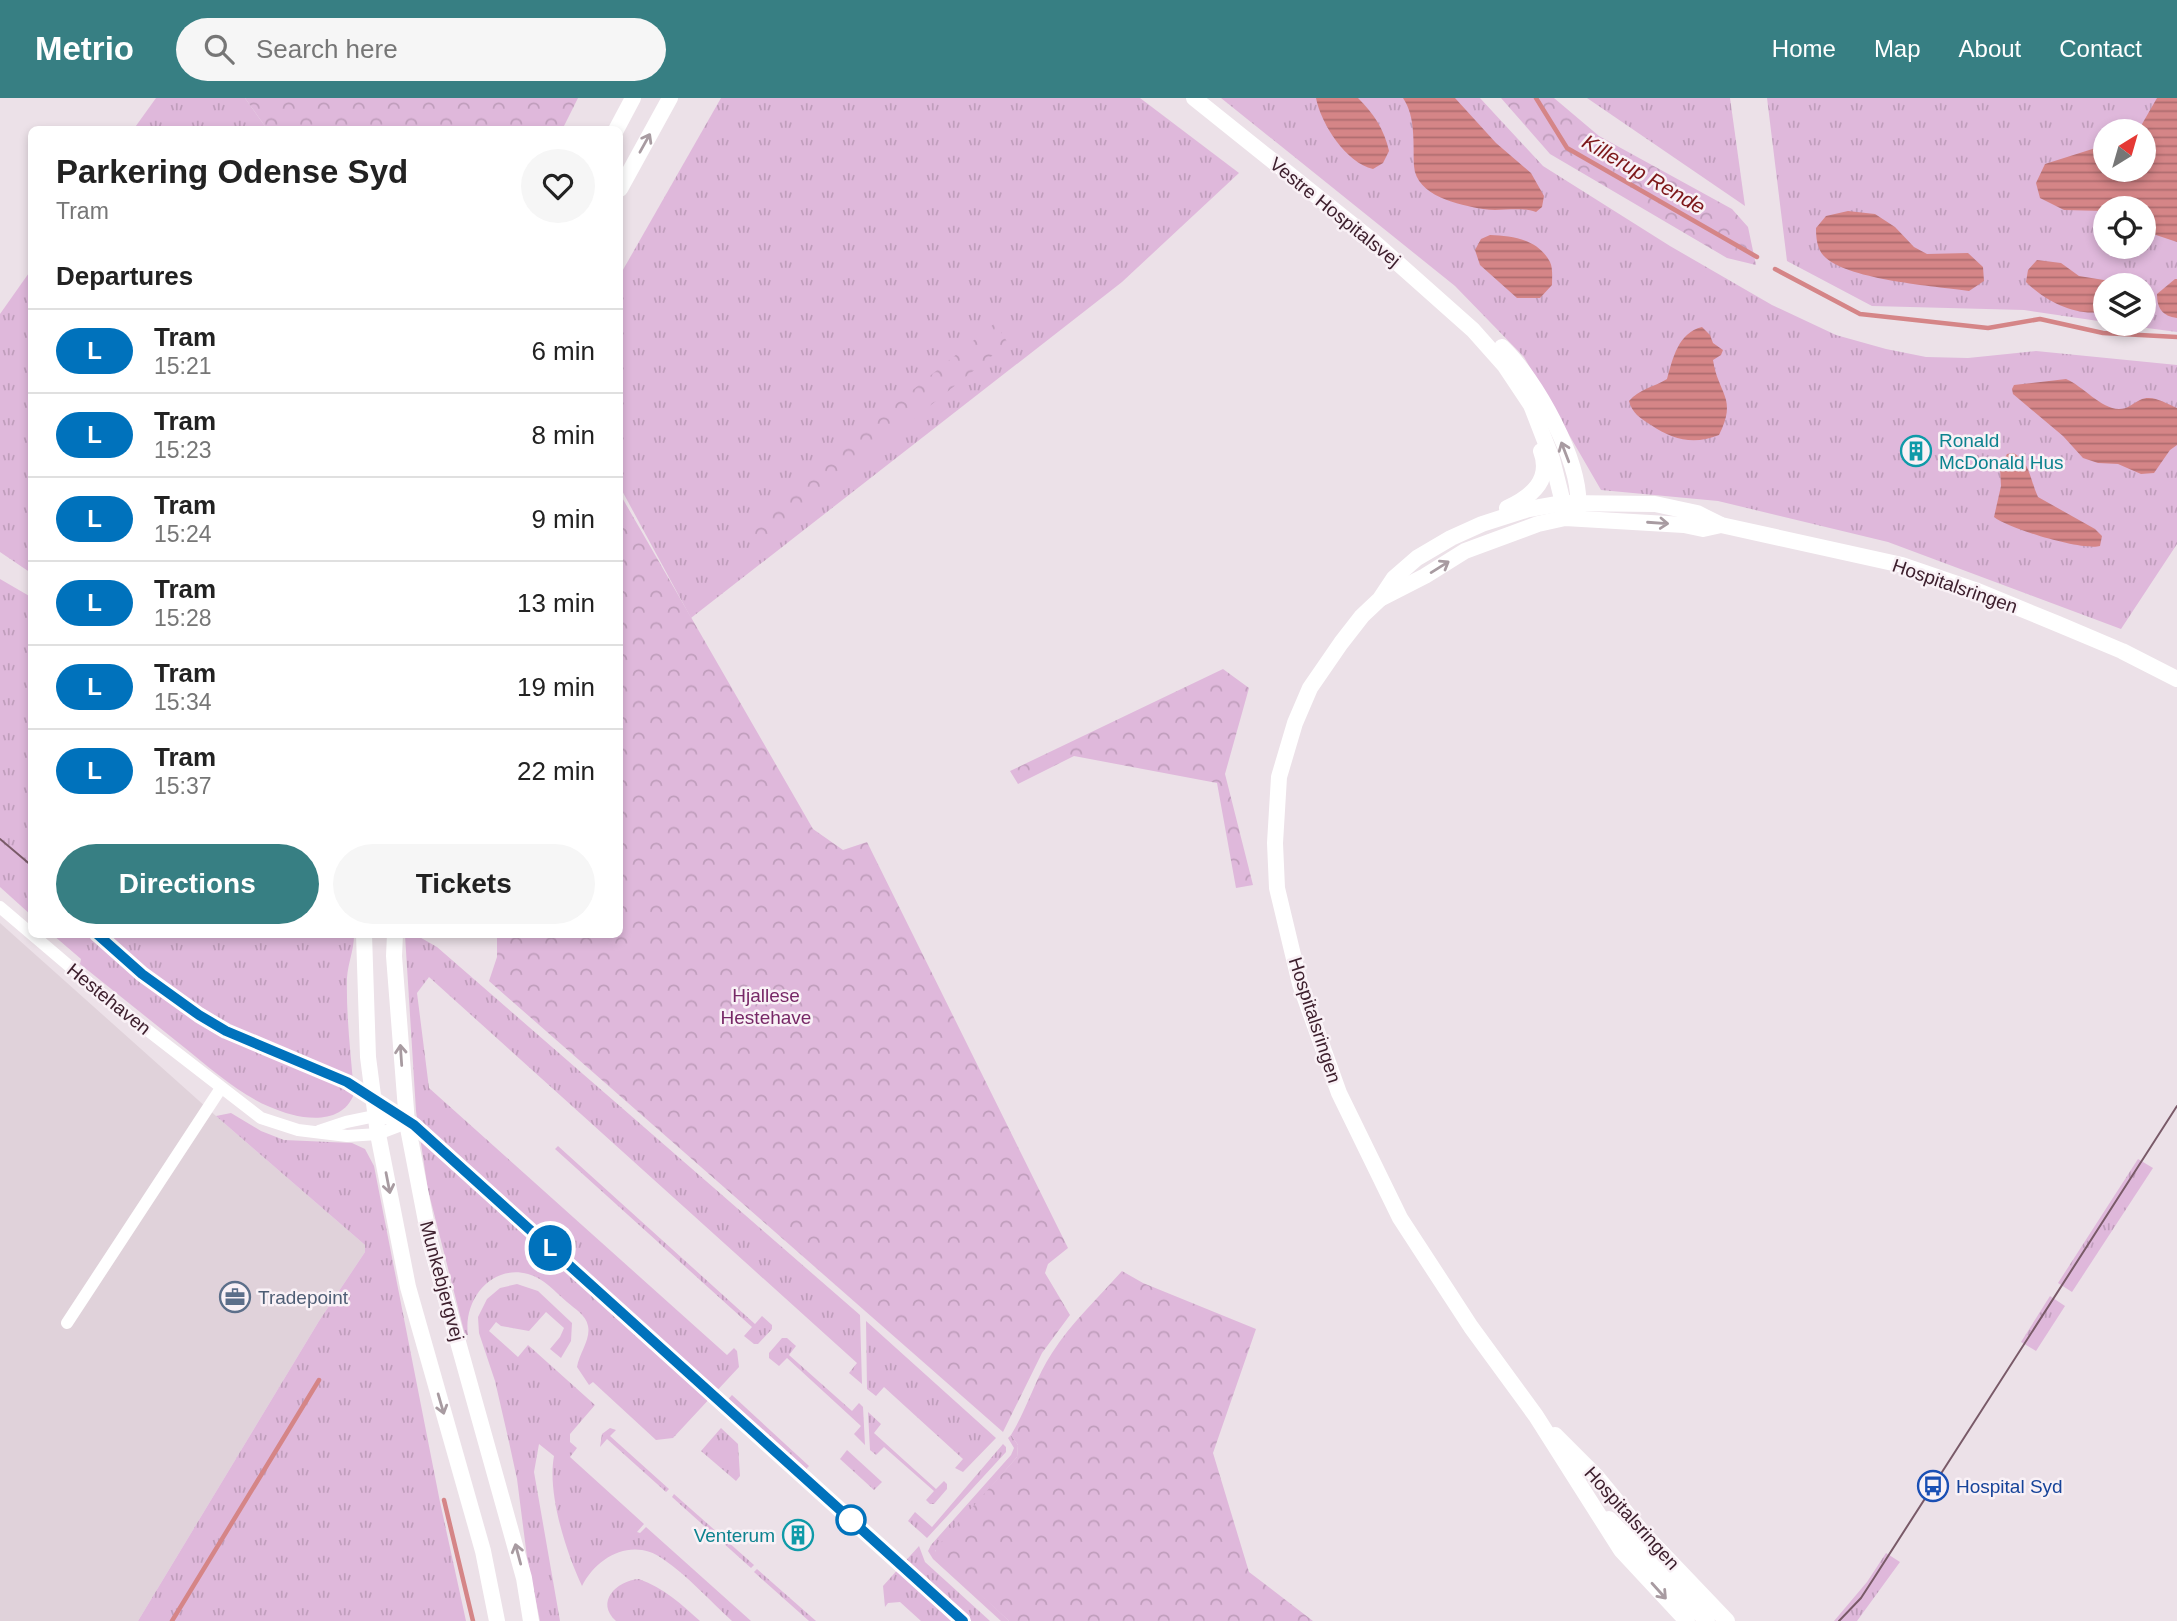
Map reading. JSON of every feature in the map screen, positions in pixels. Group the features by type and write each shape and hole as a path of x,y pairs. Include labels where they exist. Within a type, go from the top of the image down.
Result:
{"street":[{"path":"618,126 633,98"},
{"path":"623,184 670,98"},
{"name":"Vestre Hospitalsvej","path":"1194,98 1374,242 1473,330 1505,366 1531,405 1573,508"},
{"path":"1468,530 1485,516 1529,496 1539,485 1544,472 1543,457 1524,411 1473,330"},
{"name":"Hospitalsringen","path":"1687,1621 1621,1549 1535,1416 1471,1327 1400,1218 1339,1093 1300,984 1277,888 1275,843 1279,777 1295,723 1311,688 1340,643 1380,599 1394,578 1417,558 1451,538 1529,509 1655,504 1697,513 1721,524 1902,565 1975,590 2122,651 2177,680"},
{"name":"Hospitalsringen","path":"1380,599 1483,544 1538,524 1565,518 1573,508"},
{"name":"Hestehaven","path":"0,907 28,931"},
{"name":"Hestehaven","path":"36,938 115,1005 261,1118 287,1127 347,1136 378,1134 407,1123"},
{"name":"Munkebjergvej","path":"364,938 368,1057 378,1134 408,1287 483,1551 497,1621"},
{"name":"Munkebjergvej","path":"395,938 407,1123 430,1242 524,1578 530,1621"},
{"path":"67,1323 221,1088"},
{"name":"Hestehaven","path":"316,1132 375,1116 407,1123"},
{"name":"Hospitalsringen","path":"1535,1416 1597,1477 1643,1533 1727,1621"},
{"path":"1581,1489 1707,1621"}],"shaded area":[{"path":"1316,98 1358,98 1374,116 1384,136 1389,151 1383,163 1373,169 1344,151 1323,119"},
{"path":"1403,98 1455,98 1496,143 1531,173 1544,196 1542,207 1536,212 1523,209 1483,209 1451,202 1430,192 1422,185 1414,166 1412,122"},
{"path":"2157,98 2177,98 2177,242 2156,235 2156,196 2093,196 2093,211 2064,210 2040,198 2036,183 2045,164 2093,149 2093,182 2156,182 2156,119 2145,119"},
{"path":"1848,211 1875,214 1895,227 1914,247 1927,254 1968,253 1983,267 1984,281 1969,291 1873,277 1838,266 1821,252 1816,228 1826,216"},
{"path":"1490,235 1524,240 1545,254 1552,267 1552,285 1540,298 1517,298 1480,265 1475,250 1481,239"},
{"path":"2037,260 2061,263 2079,276 2093,278 2093,313 2073,310 2043,296 2026,282 2028,270"},
{"path":"2175,279 2177,318 2164,313 2157,299 2157,294"},
{"path":"1702,327 1713,343 1723,350 1721,355 1713,360 1725,396 1727,412 1719,435 1692,440 1659,430 1634,412 1629,401 1642,391 1667,379 1674,355 1682,341 1694,330"},
{"path":"2066,379 2112,408 2125,408 2149,398 2177,408 2177,445 2170,450 2154,473 2141,474 2118,464 2098,463 2083,458 2063,436 2013,394 2014,385"},
{"path":"2007,454 2019,456 2026,466 2038,497 2095,529 2102,536 2100,546 2091,547 2046,538 1994,517 2001,486 2000,468"},
{"path":"0,923 365,1245 365,1252 319,1321 138,1621 0,1621"}],"green space":[{"path":"156,98 245,98 265,126 136,126"},
{"path":"245,98 578,98 564,126 265,126"},
{"path":"721,98 1140,98 1239,173 1122,282 691,618 623,493 623,270"},
{"path":"1221,98 1480,98 1543,166 1670,246 1772,305 1836,335 1926,357 1968,358 2036,351 2177,365 2177,544 2121,629 1888,542 1718,501 1601,490 1524,357 1455,286"},
{"path":"1501,98 1554,98 1599,136 1732,209 1748,227 1756,265 1727,258 1550,154"},
{"path":"1587,98 1730,98 1745,206"},
{"path":"1767,98 2177,98 2177,332 2156,329 2156,273 2093,273 2093,320 2024,310 1872,306 1787,261"},
{"path":"28,274 28,571 0,552 0,314"},
{"path":"995,323 1008,343 753,548 742,529"},
{"name":"Hjallese Hestehave","path":"623,499 813,829 843,850 867,842 1068,1248 1048,1264 1045,1273 1070,1315 1042,1353 1003,1432 489,981 497,957 497,938 623,938"},
{"path":"0,579 28,595 28,912 0,887"},
{"path":"1223,669 1249,688 1225,774 1253,885 1236,888 1217,783 1074,756 1018,784 1010,771"},
{"path":"56,938 354,938 347,993 354,1094 348,1105 339,1112 317,1118 293,1115 259,1102 215,1072 80,964 81,959"},
{"path":"405,938 421,938 437,947 860,1315 862,1384 849,1373 857,1363 429,977 417,993 429,1088 727,1355 734,1348 737,1351 739,1367 673,1438 656,1440 593,1382 589,1385 577,1367 588,1336 587,1322 580,1312 539,1279 514,1272 491,1280 475,1298 470,1310 468,1335 465,1335 428,1190 416,1111"},
{"path":"231,1113 261,1131 284,1140 352,1143 365,1149 374,1166 466,1621 138,1621 319,1321 365,1252 365,1245 216,1116"},
{"path":"558,1146 755,1324 762,1316 772,1325 772,1329 758,1344 744,1336 752,1327 555,1149"},
{"path":"2138,1159 2153,1168 2072,1292 2058,1283"},
{"path":"1122,1271 1143,1283 1256,1329 1213,1453 1249,1572 1313,1621 1009,1621 935,1553 936,1548 1017,1457 1018,1445 1011,1435 1046,1363 1068,1331"},
{"path":"517,1284 538,1291 572,1323 571,1341 561,1358 550,1349 564,1328 546,1312 529,1331 501,1326 496,1322 489,1331 518,1357 528,1345 595,1405 570,1434 570,1442 577,1448 570,1457 644,1524 637,1532 640,1533 646,1527 751,1621 732,1621 663,1559 640,1550 628,1550 606,1558 582,1586 559,1522 553,1487 554,1456 539,1444 534,1472 560,1621 540,1621 527,1557 517,1479 495,1381 479,1333 478,1317 487,1299 500,1288"},
{"path":"2050,1296 2065,1306 2036,1351 2021,1342"},
{"path":"866,1321 996,1438 963,1472 955,1468 963,1459 884,1387 876,1396 867,1389"},
{"path":"782,1338 787,1338 796,1346 789,1355 852,1411 859,1403 863,1407 865,1445 854,1434 861,1426 787,1358 779,1366 769,1358 769,1353"},
{"path":"732,1395 809,1466 798,1477 721,1407"},
{"path":"868,1412 881,1424 874,1433 936,1489 944,1481 947,1484 947,1489 934,1504 926,1500 934,1491 884,1447 876,1455 870,1450"},
{"path":"610,1428 616,1430 610,1436 669,1489 666,1492 607,1439 600,1447 602,1434"},
{"path":"721,1428 738,1444 740,1476 736,1481 701,1451"},
{"path":"1011,1435 1018,1445 1017,1457 935,1551 1009,1621 1001,1621 933,1559 928,1551 1011,1455 1014,1448 1008,1438"},
{"path":"1003,1444 1006,1452 927,1538 908,1521 915,1512 932,1527"},
{"path":"847,1450 882,1482 874,1490 840,1459"},
{"path":"674,1494 754,1565 751,1568 672,1497"},
{"path":"919,1546 925,1562 990,1621 921,1621 900,1602 888,1603 885,1607 883,1586"},
{"path":"1886,1553 1900,1562 1857,1621 1834,1621 1867,1582"},
{"path":"757,1569 816,1621 809,1621 754,1572"},
{"path":"639,1579 664,1592 700,1621 616,1621 608,1607 611,1594 623,1584"}],"waterway":[{"name":"Killerup Rende","path":"1536,98 1567,148 1757,257"},
{"name":"Killerup Rende","path":"1775,269 1860,314 1988,328 2040,319 2103,333 2177,337"},
{"path":"172,1621 319,1380"},
{"path":"444,1500 473,1621"}],"tram line":[{"path":"0,839 28,863"},
{"path":"102,938 142,974 199,1015 226,1030 347,1082 414,1125 963,1621"},
{"name":"L","path":"102,938 142,974 199,1015 226,1031 347,1082 414,1125 963,1621"},
{"path":"1839,1621 1861,1598 2177,1106"}],"place":[{"name":"Ronald McDonald Hus","path":"1916,451"},
{"name":"Tradepoint","path":"235,1297"},
{"name":"Hospital Syd","path":"1933,1486"},
{"name":"Venterum","path":"798,1535"}]}
